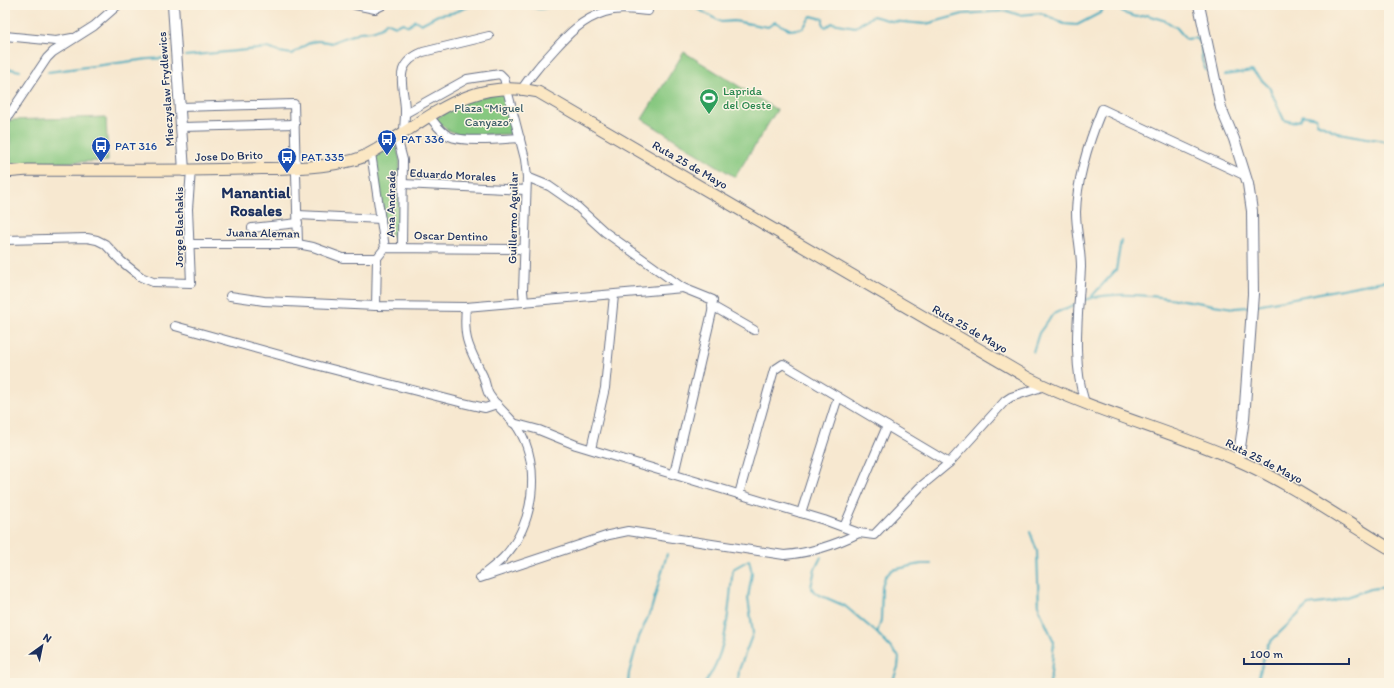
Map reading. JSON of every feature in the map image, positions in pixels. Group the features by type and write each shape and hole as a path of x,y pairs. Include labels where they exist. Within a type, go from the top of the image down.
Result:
{"main road":[{"name":"Jose Do Brito","path":"5,172 28,170 188,170 297,167 340,163 356,160 372,153 429,116 467,96 489,89 522,89 538,92 553,100"},
{"name":"Ruta 25 de Mayo","path":"553,100 1045,386 1085,403 1238,460 1278,480 1389,548"}],"street":[{"path":"5,121 47,58 94,26 118,5"},
{"name":"Mieczyslaw Frydlewics","path":"173,5 180,107 188,170"},
{"path":"358,5 375,9 383,5"},
{"path":"1199,5 1222,108 1246,176 1252,211 1253,294 1244,419 1238,460"},
{"path":"522,89 532,73 559,43 589,18 606,11 625,9 648,11"},
{"path":"5,36 56,41 75,38"},
{"path":"400,134 406,113 401,89 401,78 407,62 423,52 489,36"},
{"path":"406,113 467,80 500,74 504,78 508,88"},
{"name":"Guillermo Aguilar","path":"508,88 525,159 527,177 524,249 524,302"},
{"path":"180,107 294,104 298,244"},
{"path":"1085,403 1080,387 1077,324 1081,266 1076,214 1080,178 1093,132 1102,109 1246,176"},
{"path":"429,116 441,130 449,136 460,139 520,138"},
{"path":"182,127 295,124"},
{"name":"Ana Andrade","path":"400,134 403,160 402,248"},
{"path":"372,153 385,248 377,258 376,306"},
{"name":"Jorge Blachakis","path":"5,240 87,238 97,240 106,244 121,261 141,277 152,282 191,283 188,170"},
{"path":"527,177 549,186 572,202 605,232 683,288 713,300 674,474"},
{"name":"Eduardo Morales","path":"403,184 526,190"},
{"path":"252,228 298,219 381,219"},
{"name":"Juana Aleman","path":"189,244 298,244 313,247 343,258 377,258"},
{"path":"385,248 402,248"},
{"name":"Oscar Dentino","path":"402,248 524,249"},
{"path":"230,296 264,301 376,306 466,307 683,288"},
{"path":"591,450 605,388 614,295"},
{"path":"712,306 754,330"},
{"path":"466,307 464,330 467,342 483,377 489,395 513,423 528,450 533,483 530,503 522,528 514,544 504,558 480,578 608,535 628,531 784,555 806,553 834,544 859,533"},
{"path":"176,326 312,364 463,403 485,408 497,404"},
{"path":"739,494 774,370 783,364 950,463"},
{"path":"513,423 540,430 591,450 801,513 859,533 874,535 920,487 950,463 1005,400 1045,386"},
{"path":"801,513 838,397"},
{"path":"844,527 887,426"}],"green space":[{"name":"Laprida del Oeste","path":"684,52 777,110 735,177 642,119"},
{"name":"Plaza “Miguel Canyazo”","path":"505,91 519,134 459,135 446,129 435,119 465,101"},
{"path":"106,117 108,161 11,164 9,120"},
{"path":"395,141 400,160 399,235 395,242 384,221 374,157"}],"waterway":[{"path":"185,56 268,48 279,52 292,54 310,42 318,41 332,43 359,32 378,29 386,22 396,26 403,23 409,26 415,20 421,24 438,15 452,13 473,5"},
{"path":"528,5 540,9 552,5"},
{"path":"558,5 563,5"},
{"path":"697,5 698,9 721,22 734,21 768,27 775,22 791,30 803,28 811,16 823,19 823,25 826,27 832,23 855,27 873,16 891,21 926,24 963,14 1007,11 1019,15 1041,13 1064,24 1077,25 1100,13 1104,8 1118,8 1126,14 1137,17 1147,15 1166,21 1177,28 1186,39 1196,38 1201,43 1202,60 1206,71"},
{"path":"48,72 148,59 169,58"},
{"path":"5,70 11,69 20,71"},
{"path":"1225,75 1252,71 1269,87 1284,120 1293,122 1300,120 1303,115 1316,118 1317,123 1339,133 1389,142"},
{"path":"1092,296 1116,270 1121,240"},
{"path":"1256,305 1389,280"},
{"path":"1080,302 1096,297 1135,295 1178,299 1235,308 1248,307"},
{"path":"1033,352 1039,333 1053,314 1076,304"},
{"path":"1030,532 1037,551 1039,609 1054,642 1050,683"},
{"path":"628,683 629,673 639,637 651,610 667,554"},
{"path":"821,557 815,569 811,587 815,593 845,606 877,633"},
{"path":"705,683 719,657 723,642 733,569 749,560 752,573 748,598 753,633 739,670 738,683"},
{"path":"892,683 898,667 899,657 877,633 881,620 882,586 885,577 892,570 921,564 931,564"},
{"path":"1257,683 1268,644 1308,605 1332,602 1370,589 1389,587"}],"place":[{"name":"Laprida del Oeste","path":"709,115"},
{"name":"PAT 336","path":"387,156"},
{"name":"PAT 316","path":"101,163"},
{"name":"PAT 335","path":"287,174"}],"district":[{"name":"Manantial Rosales","path":"256,201"}]}
